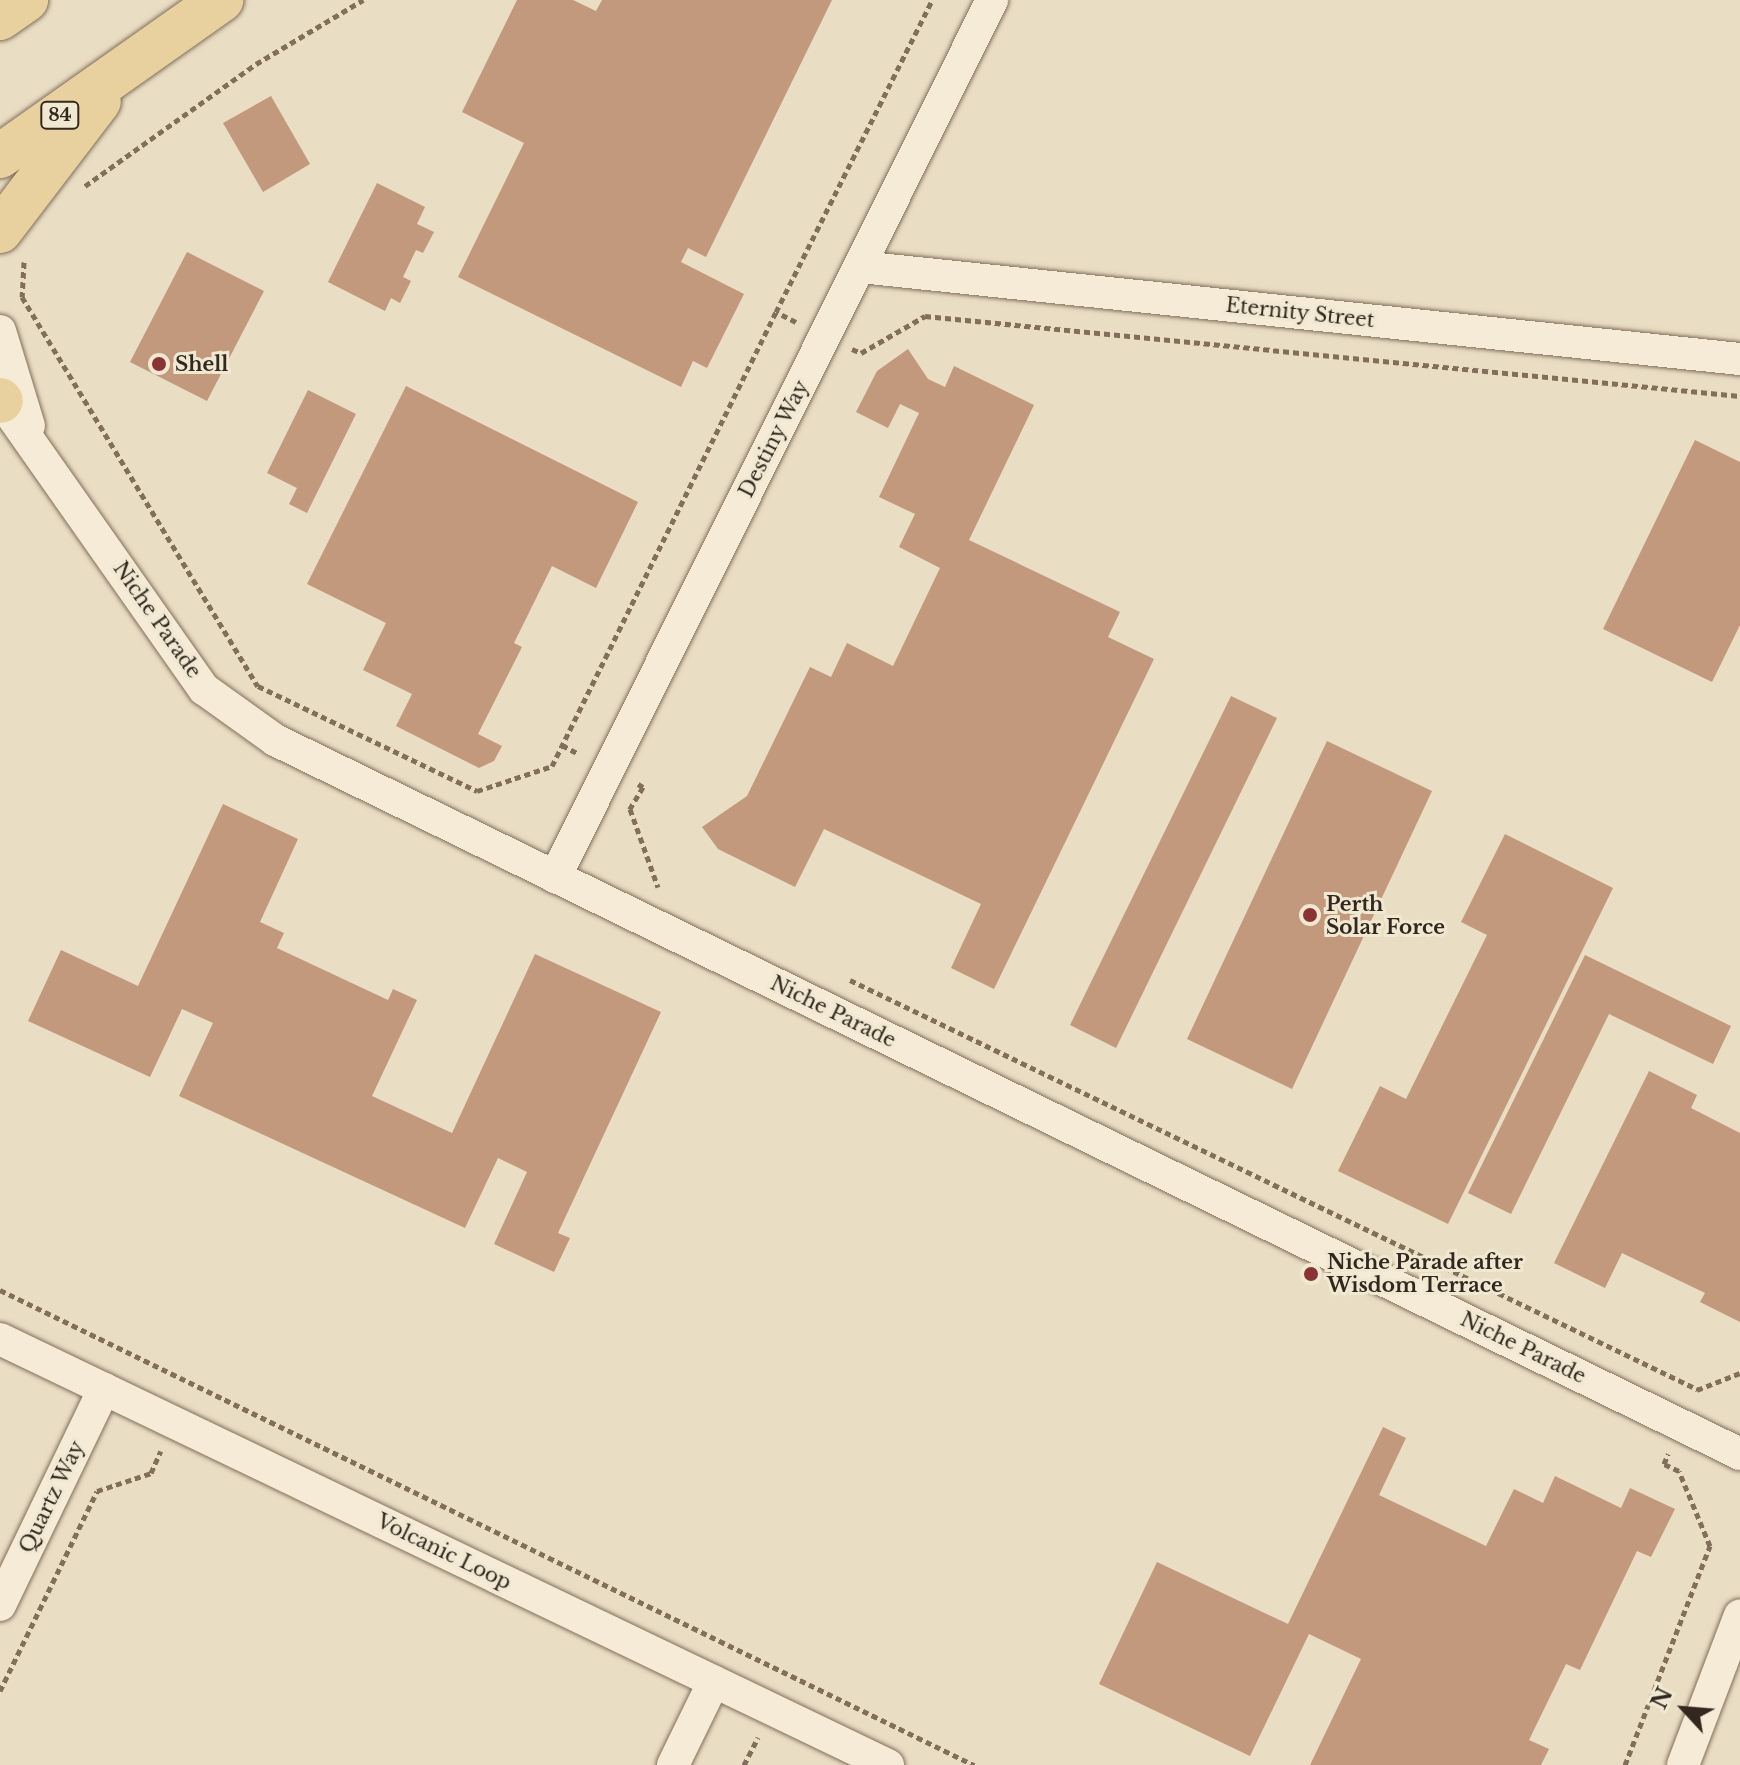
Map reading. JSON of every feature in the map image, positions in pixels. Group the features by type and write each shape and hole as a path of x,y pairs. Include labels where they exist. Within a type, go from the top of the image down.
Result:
{"main road":[{"path":"0,18 26,0"},
{"name":"84","path":"0,156 221,0"},
{"path":"9,234 35,191 119,73"}],"street":[{"name":"Destiny Way","path":"555,877 992,0"},
{"name":"Eternity Street","path":"860,267 1740,359"},
{"name":"Niche Parade","path":"0,331 34,441"},
{"name":"Niche Parade","path":"0,400 34,441 204,689 275,740 1740,1454"},
{"name":"Volcanic Loop","path":"0,1339 888,1765"},
{"name":"Quartz Way","path":"0,1605 104,1389"},
{"path":"1683,1765 1740,1615"},
{"path":"673,1765 714,1681"}],"path":[{"path":"77,192 256,64 363,0"},
{"path":"9,234 22,297 258,686 477,791 552,766 776,312"},
{"path":"562,745 643,787 630,809 655,886 670,893"},
{"path":"841,976 1697,1389"},
{"path":"0,1290 974,1765"},
{"path":"1625,1765 1710,1546 1679,1471 1664,1464 1697,1389 1740,1373"},
{"path":"0,1691 97,1491 151,1473 193,1384"}],"building":[{"path":"517,0 573,0 596,11 602,0 832,0 706,257 688,248 681,262 744,294 707,368 693,361 681,387 458,277 524,143 462,112"},
{"path":"271,96 310,164 263,192 223,123"},
{"path":"377,183 425,207 417,224 434,232 423,253 416,250 403,277 411,281 400,303 391,298 385,311 328,282"},
{"path":"187,252 264,291 207,401 130,362"},
{"path":"908,349 928,379 945,387 954,366 1034,405 969,540 1120,612 1108,637 1154,659 994,989 951,968 981,904 824,829 795,887 718,849 702,827 747,796 810,667 831,677 847,643 893,666 940,568 899,547 915,514 879,497 919,413 900,404 888,428 856,412 877,371"},
{"path":"406,386 638,502 596,588 552,566 514,643 522,647 478,734 502,746 494,761 479,768 396,726 412,694 363,670 386,623 307,584"},
{"path":"308,390 356,414 307,513 289,504 297,488 267,473"},
{"path":"1695,440 1740,462 1740,625 1712,682 1603,629"},
{"path":"1231,696 1277,718 1116,1048 1070,1025"},
{"name":"Perth Solar Force","path":"1327,741 1432,791 1292,1089 1187,1039"},
{"path":"223,804 298,839 260,922 284,933 277,948 388,1000 393,989 417,1000 372,1096 452,1133 535,954 661,1012 558,1233 570,1238 554,1272 494,1244 527,1172 498,1158 465,1228 179,1096 213,1023 182,1009 150,1077 28,1021 61,950 138,986"},
{"path":"1505,834 1613,888 1448,1224 1338,1171 1380,1086 1406,1099 1487,935 1461,922"},
{"path":"1585,955 1731,1026 1713,1064 1609,1014 1511,1214 1468,1193"},
{"path":"1649,1071 1697,1095 1691,1108 1740,1133 1740,1322 1700,1302 1705,1293 1622,1253 1605,1288 1554,1263"},
{"path":"1383,1427 1406,1438 1379,1495 1486,1546 1514,1489 1543,1503 1555,1476 1621,1508 1630,1488 1675,1509 1651,1557 1637,1551 1580,1670 1566,1664 1529,1740 1549,1749 1541,1765 1310,1765 1361,1659 1309,1634 1250,1756 1099,1684 1157,1562 1288,1624"}],"place":[{"name":"Shell","path":"159,364"},
{"name":"Perth Solar Force","path":"1310,915"},
{"name":"Niche Parade after Wisdom Terrace","path":"1311,1274"}]}
